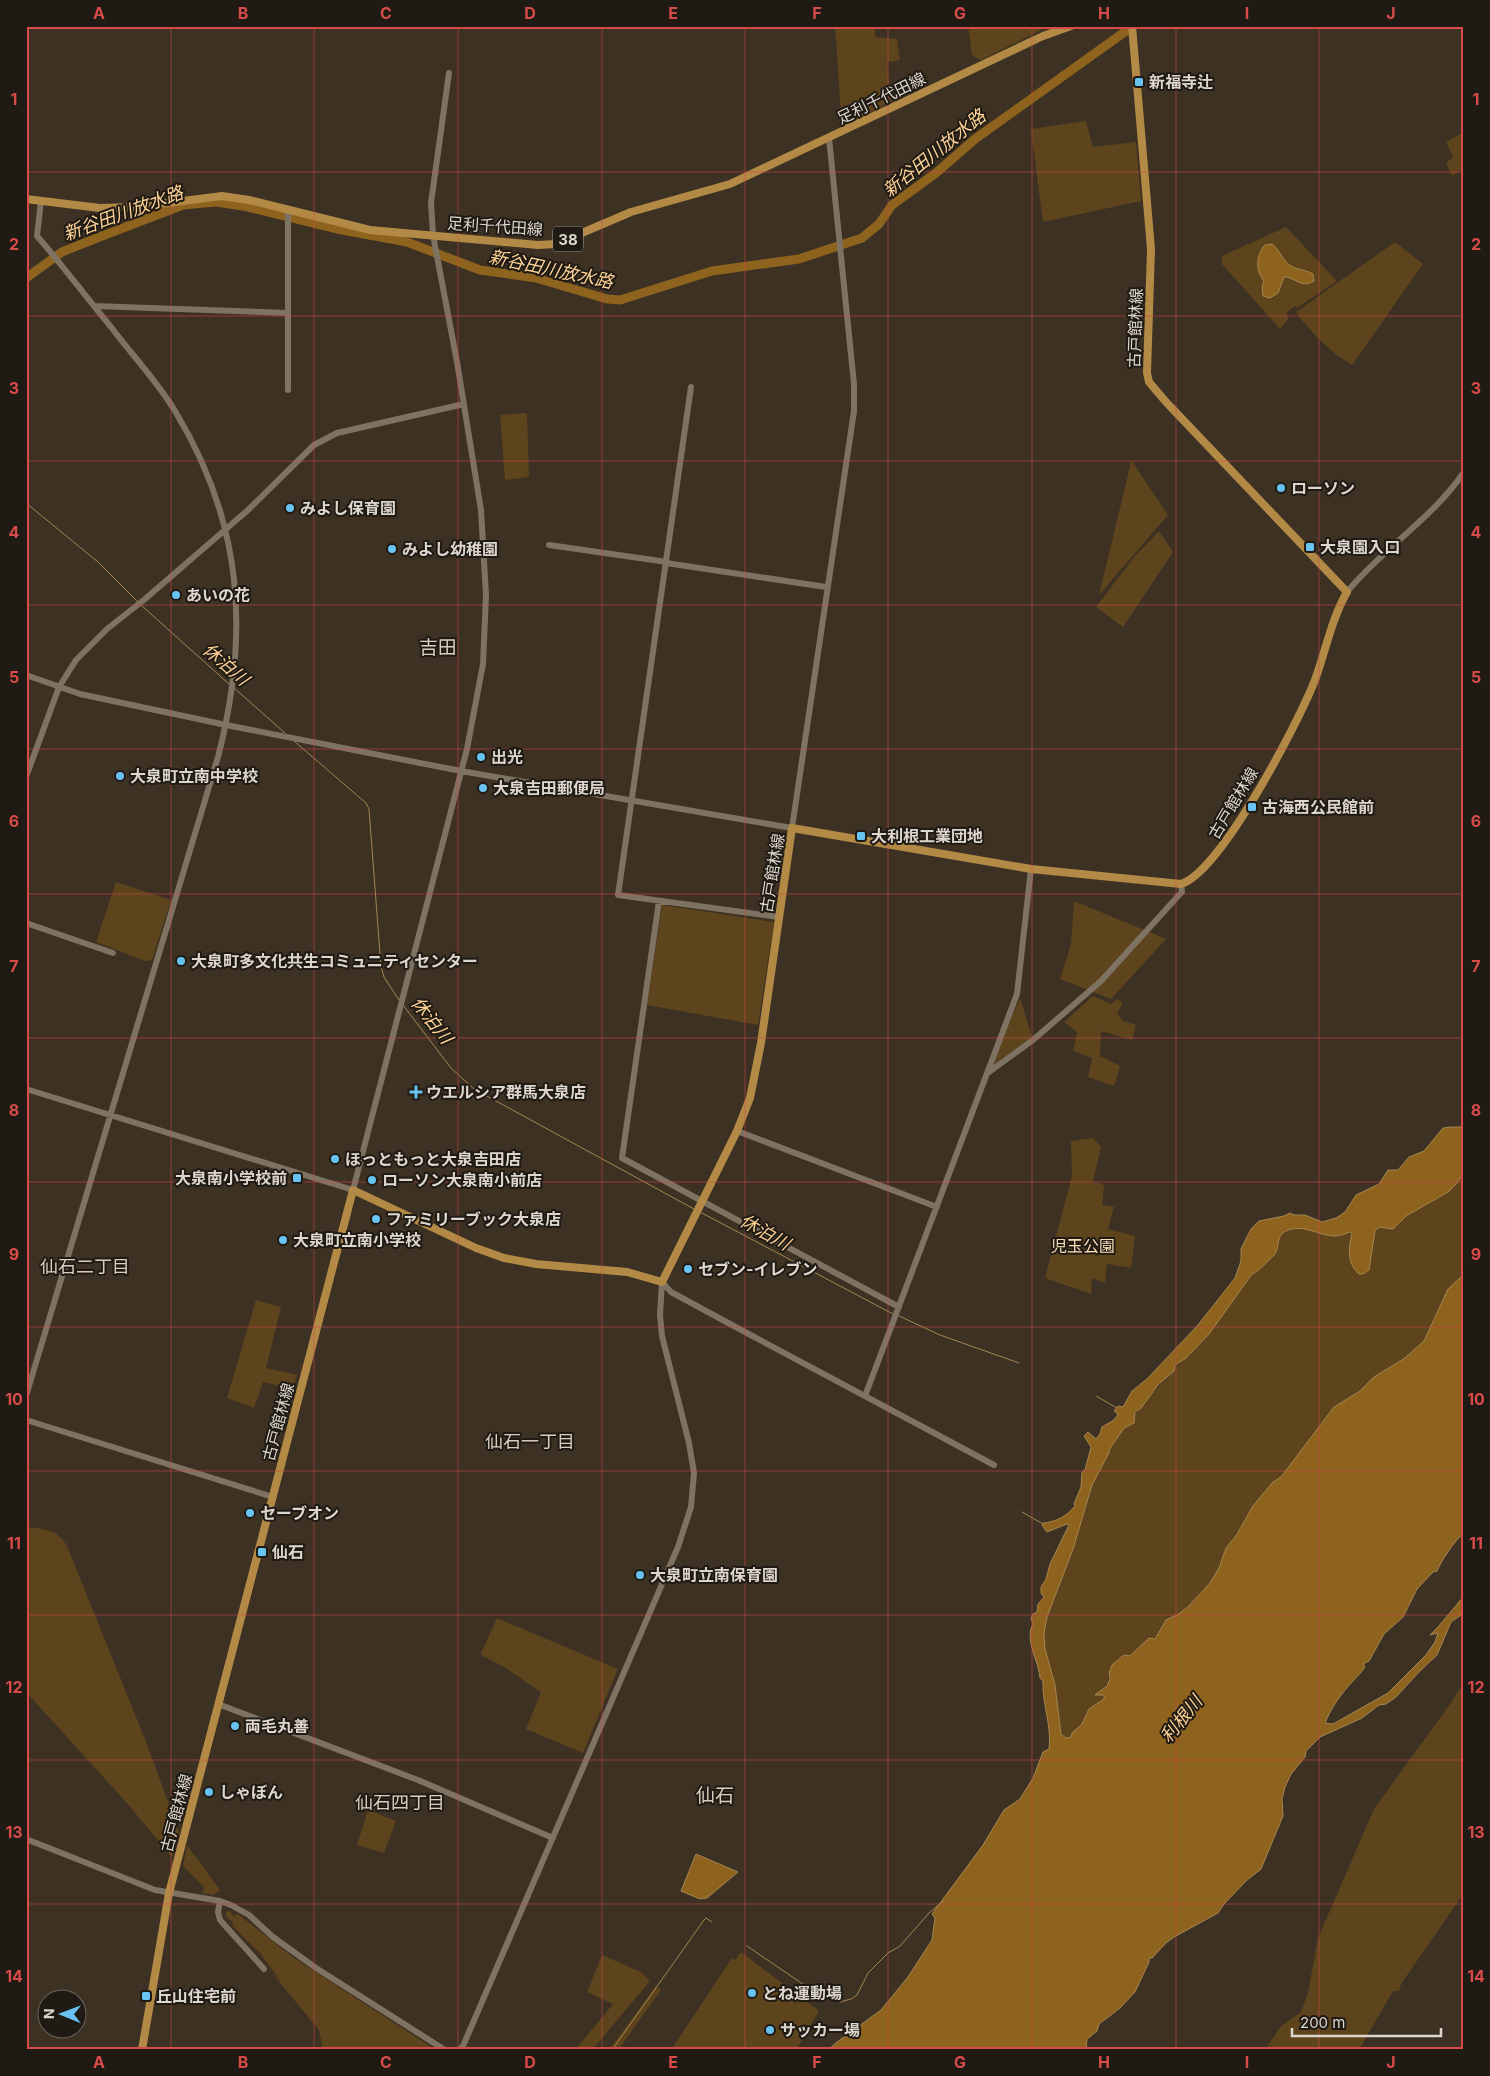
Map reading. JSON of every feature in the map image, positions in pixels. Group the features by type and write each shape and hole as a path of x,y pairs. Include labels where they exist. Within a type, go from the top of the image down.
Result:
{"main road":[{"name":"足利千代田線","path":"26,199 109,207 136,207 222,196 249,200 288,212 361,229 538,245 556,244 631,212 730,184 1043,36 1071,26"},
{"name":"古戸館林線","path":"662,1282 738,1131 750,1098 755,1080 792,828 1031,869 1181,884 1196,876 1220,850 1241,821 1310,692 1333,620 1348,592 1149,382 1147,373 1151,249 1132,29"},
{"name":"古戸館林線","path":"142,2050 169,1893 353,1190"},
{"path":"353,1190 476,1248 504,1258 536,1264 621,1270 662,1282"}],"street":[{"path":"26,1089 353,1190 461,771 480,684 486,595 481,510 433,235 432,189 449,73"},
{"path":"26,675 80,694 461,771 792,828 826,587 854,411 854,384 829,138"},
{"path":"26,1396 226,724 237,646 234,575 226,530 204,466 174,410 36,233 41,201"},
{"path":"288,212 288,390"},
{"path":"94,306 288,313"},
{"path":"691,387 618,895 779,917"},
{"path":"26,777 59,687 76,660 107,629 254,505 306,452 325,438 337,433 464,404"},
{"path":"1348,592 1378,558 1437,506 1464,472"},
{"path":"549,545 826,587"},
{"path":"865,1396 1018,994 1031,869"},
{"path":"988,1073 1033,1040 1101,981 1182,892 1181,884"},
{"path":"659,901 622,1158 899,1308"},
{"path":"26,923 113,953"},
{"path":"738,1131 937,1207"},
{"path":"662,1282 671,1292 994,1465"},
{"path":"459,2050 470,2029 678,1547 691,1507 694,1490 693,1464 662,1336 660,1315 662,1282"},
{"path":"26,1420 273,1497"},
{"path":"218,1704 418,1780 553,1838"},
{"path":"26,1839 155,1890 220,1901 249,1916 292,1952 445,2050"},
{"path":"220,1901 218,1912 220,1920 264,1968"}],"green space":[{"path":"835,26 875,26 875,37 897,39 900,60 887,62 891,101 842,129"},
{"path":"968,26 1040,26 1041,30 981,60 972,55"},
{"path":"1086,121 1093,147 1136,142 1141,201 1043,222 1031,129"},
{"path":"1464,132 1464,168 1452,176 1446,163 1453,157 1446,142"},
{"path":"1286,227 1337,281 1297,308 1295,306 1286,313 1289,318 1280,329 1222,264 1222,256"},
{"path":"1395,242 1423,264 1352,365 1321,342 1296,312"},
{"path":"527,413 529,477 505,480 500,415"},
{"path":"1131,460 1168,515 1099,595 1127,479"},
{"path":"1159,531 1173,552 1123,627 1096,607 1135,556"},
{"path":"116,882 171,900 152,960 145,961 96,942"},
{"path":"1074,901 1166,939 1111,999 1060,979 1071,944"},
{"path":"662,905 774,922 758,1025 647,1005"},
{"path":"1093,996 1111,1004 1117,999 1123,1003 1117,1013 1123,1021 1136,1025 1132,1040 1101,1031 1100,1056 1120,1066 1114,1086 1088,1077 1092,1058 1073,1051 1077,1032 1064,1022"},
{"path":"1020,998 1032,1037 990,1067"},
{"name":"児玉公園","path":"1093,1138 1101,1147 1093,1182 1104,1185 1102,1205 1114,1207 1108,1229 1135,1236 1131,1268 1107,1264 1105,1283 1092,1278 1091,1294 1045,1278 1072,1176 1071,1141"},
{"path":"1464,1171 1464,1271 1462,1276 1448,1289 1424,1341 1405,1358 1374,1377 1360,1391 1334,1407 1281,1477 1273,1482 1253,1506 1236,1536 1226,1548 1219,1568 1210,1583 1188,1607 1166,1620 1155,1639 1149,1638 1130,1656 1124,1655 1114,1664 1110,1670 1108,1682 1102,1689 1104,1699 1089,1709 1082,1724 1071,1737 1066,1738 1061,1734 1055,1685 1045,1649 1044,1633 1047,1617 1073,1549 1092,1485 1116,1440 1176,1366 1215,1326 1252,1274 1261,1268 1272,1256 1283,1233 1302,1228 1333,1234 1350,1231 1352,1233 1349,1257 1369,1270 1375,1231 1379,1227 1396,1227 1406,1216 1448,1192 1458,1182"},
{"path":"256,1300 281,1307 266,1368 297,1375 293,1389 263,1382 254,1408 227,1398"},
{"path":"26,1527 45,1529 55,1533 67,1546 145,1739 179,1832 172,1857 126,1802 26,1692"},
{"path":"497,1618 618,1669 583,1753 526,1729 541,1692 504,1667 481,1655"},
{"path":"1464,1682 1464,1893 1401,1984 1399,1991 1393,1991 1359,2050 1265,2050 1281,2026 1301,2012 1308,1993 1318,1938 1374,1809"},
{"path":"368,1810 396,1821 384,1853 357,1845"},
{"path":"187,1845 220,1890 213,1895 202,1893 204,1887 183,1866"},
{"path":"227,1911 230,1911 233,1916 238,1914 294,1958 436,2050 323,2050 319,2030 267,1967 282,1983 260,1953 232,1926 234,1924 225,1915"},
{"name":"とね運動場","path":"741,1952 819,2011 796,2050 671,2050 732,1958 735,1960"},
{"path":"602,1955 641,1972 650,1981 592,2050 575,2050 613,2004 587,1992"},
{"path":"656,1986 661,1990 618,2050 609,2050"}],"water":[{"path":"1272,244 1290,265 1313,274 1314,281 1306,284 1284,277 1278,293 1270,298 1263,296 1262,286 1264,281 1259,272 1258,258 1265,245"},
{"name":"利根川","path":"1464,1127 1464,1171 1458,1182 1448,1192 1406,1216 1393,1229 1379,1227 1375,1231 1369,1270 1359,1274 1352,1265 1349,1249 1352,1233 1350,1232 1335,1236 1299,1228 1286,1231 1279,1238 1275,1254 1252,1274 1209,1334 1186,1358 1175,1365 1174,1371 1158,1385 1141,1408 1135,1412 1134,1423 1124,1428 1109,1450 1092,1485 1073,1549 1047,1617 1044,1633 1045,1649 1055,1685 1061,1734 1066,1738 1071,1737 1072,1733 1082,1724 1089,1709 1104,1699 1104,1695 1095,1695 1107,1686 1112,1665 1124,1655 1130,1656 1149,1638 1155,1639 1166,1620 1188,1607 1210,1583 1219,1568 1226,1548 1236,1536 1253,1506 1273,1482 1281,1477 1334,1407 1360,1391 1374,1377 1405,1358 1424,1341 1448,1289 1462,1276 1464,1271 1464,1533 1449,1551 1437,1571 1433,1572 1417,1589 1403,1617 1384,1634 1369,1661 1363,1664 1365,1666 1362,1671 1340,1696 1325,1723 1333,1724 1388,1693 1426,1655 1435,1642 1438,1633 1430,1635 1464,1596 1464,1613 1451,1622 1437,1655 1396,1697 1386,1704 1379,1705 1362,1718 1320,1737 1306,1751 1305,1757 1291,1774 1285,1787 1282,1799 1283,1816 1261,1869 1246,1881 1218,1913 1174,1937 1152,1958 1149,1958 1149,1962 1135,1992 1120,2008 1099,2024 1097,2031 1087,2039 1086,2050 828,2050 881,2010 908,1977 932,1940 935,1918 932,1914 983,1845 1004,1810 1020,1799 1033,1778 1043,1752 1049,1749 1050,1740 1043,1681 1040,1678 1030,1637 1033,1624 1031,1618 1037,1612 1038,1604 1044,1597 1041,1593 1041,1587 1069,1525 1067,1524 1047,1532 1042,1525 1043,1523 1061,1518 1075,1506 1074,1504 1081,1487 1082,1472 1085,1470 1091,1447 1084,1436 1088,1432 1096,1439 1102,1427 1117,1416 1118,1414 1114,1411 1118,1406 1123,1407 1132,1391 1147,1379 1198,1325 1235,1278 1241,1261 1241,1249 1251,1229 1259,1221 1290,1213 1305,1215 1322,1222 1336,1218 1345,1212 1356,1195 1379,1184 1388,1170 1398,1170 1409,1157 1424,1151 1443,1128"},
{"path":"696,1854 738,1872 707,1898 700,1899 681,1891"}],"waterway":[{"name":"新谷田川放水路","path":"26,278 62,252 183,205 216,202 243,206 337,229 407,242 480,270 536,278 607,299 620,300 712,271 799,259 862,238 879,224 892,205 936,173 975,139 1133,26"},
{"name":"休泊川","path":"26,503 98,562 138,602"},
{"name":"休泊川","path":"141,605 229,684"},
{"name":"休泊川","path":"234,688 285,733"},
{"name":"休泊川","path":"294,741 366,803 369,809 381,967 384,977 399,1000"},
{"name":"休泊川","path":"403,1005 451,1068 474,1089 694,1209"},
{"name":"休泊川","path":"700,1212 893,1314"},
{"name":"休泊川","path":"897,1315 940,1335 1019,1363"},
{"name":"休泊川","path":"1096,1396 1117,1408"},
{"path":"1022,1512 1043,1524"},
{"path":"747,1946 810,1989 840,2002 857,1995 868,1973 888,1953 900,1946 929,1913 943,1901"},
{"path":"612,2050 704,1920 706,1918 712,1922"}],"place":[{"name":"新福寺辻","path":"1139,82"},
{"name":"ローソン","path":"1281,488"},
{"name":"みよし保育園","path":"290,508"},
{"name":"大泉園入口","path":"1310,547"},
{"name":"みよし幼稚園","path":"392,549"},
{"name":"あいの花","path":"176,595"},
{"name":"出光","path":"481,757"},
{"name":"大泉町立南中学校","path":"120,776"},
{"name":"大泉吉田郵便局","path":"483,788"},
{"name":"古海西公民館前","path":"1252,807"},
{"name":"大利根工業団地","path":"861,836"},
{"name":"大泉町多文化共生コミュニティセンター","path":"181,961"},
{"name":"ウエルシア群馬大泉店","path":"416,1092"},
{"name":"ほっともっと大泉吉田店","path":"335,1159"},
{"name":"大泉南小学校前","path":"297,1178"},
{"name":"ローソン大泉南小前店","path":"372,1180"},
{"name":"ファミリーブック大泉店","path":"376,1219"},
{"name":"大泉町立南小学校","path":"283,1240"},
{"name":"セブン-イレブン","path":"688,1269"},
{"name":"セーブオン","path":"250,1513"},
{"name":"仙石","path":"262,1552"},
{"name":"大泉町立南保育園","path":"640,1575"},
{"name":"両毛丸善","path":"235,1726"},
{"name":"しゃぼん","path":"209,1792"},
{"name":"とね運動場","path":"752,1993"},
{"name":"丘山住宅前","path":"146,1996"},
{"name":"サッカー場","path":"770,2030"}],"district":[{"name":"吉田","path":"438,647"},
{"name":"仙石二丁目","path":"85,1266"},
{"name":"仙石一丁目","path":"530,1441"},
{"name":"仙石","path":"715,1795"},
{"name":"仙石四丁目","path":"400,1802"}]}
